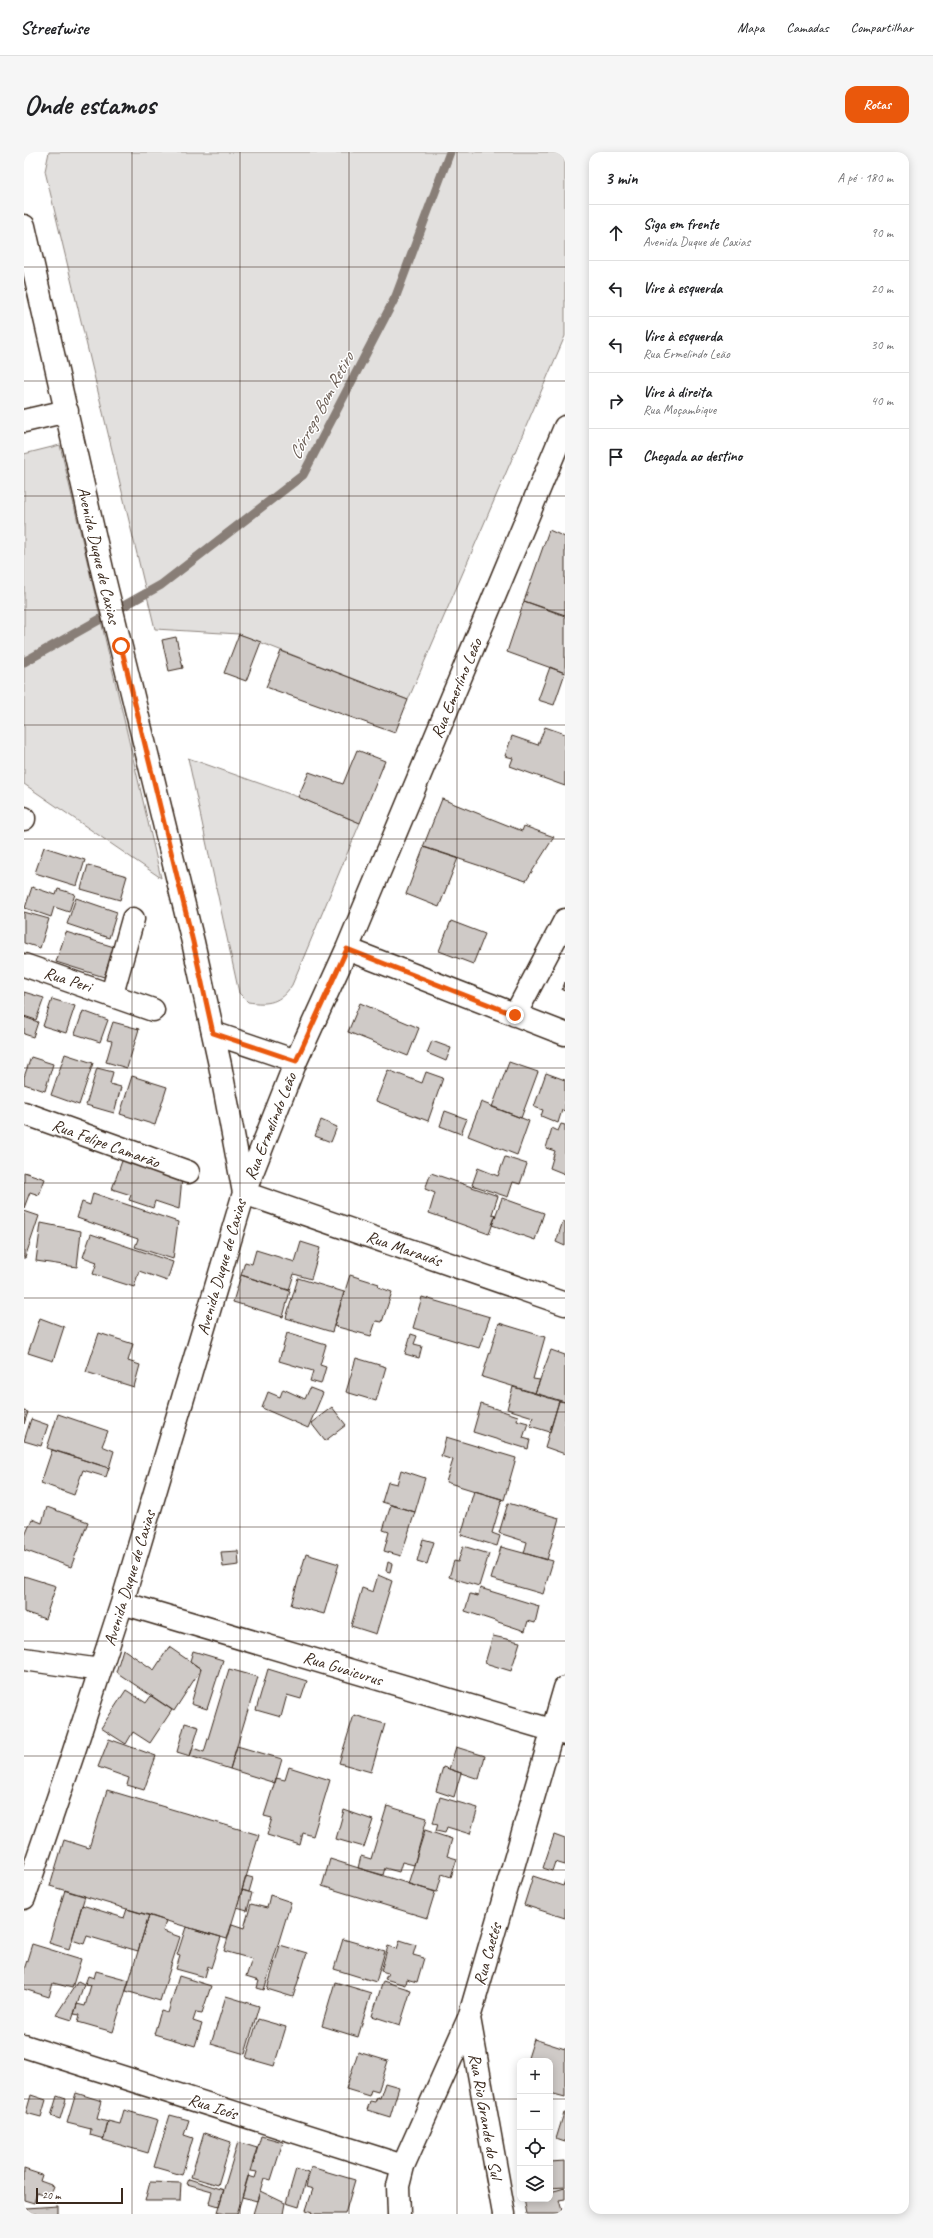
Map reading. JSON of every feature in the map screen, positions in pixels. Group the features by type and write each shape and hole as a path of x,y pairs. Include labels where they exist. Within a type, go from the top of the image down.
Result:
{"street":[{"name":"Avenida Duque de Caxias","path":"24,226 104,578 193,942 213,1033 244,1193 122,1603 24,1898"},
{"path":"24,421 67,411"},
{"name":"Rua Emerlino Leão","path":"347,949 565,427"},
{"name":"Rua Peri","path":"112,994 133,920"},
{"path":"515,1015 565,920"},
{"path":"347,949 565,1034"},
{"name":"Rua Ermelindo Leão","path":"244,1193 296,1061 347,949"},
{"name":"Rua Peri","path":"24,965 112,994 153,1010"},
{"path":"213,1033 296,1061"},
{"name":"Rua Felipe Camarão","path":"24,1113 188,1172"},
{"name":"Rua Marauás","path":"244,1193 565,1304"},
{"name":"Rua Guaicurus","path":"122,1603 559,1732"},
{"path":"24,1659 100,1670"},
{"name":"Rua Caetés","path":"399,2214 398,2186 403,2166 469,2018 559,1732 565,1688"},
{"name":"Rua Rio Grande do Sul","path":"469,2018 504,2214"},
{"name":"Rua Icós","path":"24,2046 403,2166"}],"shaded area":[{"path":"49,152 565,152 565,336 408,700 239,634 155,629 45,171"},
{"path":"60,445 161,878 24,784 24,454"},
{"path":"188,758 298,797 360,823 292,985 283,996 268,1003 248,1002 239,993"}],"building":[{"path":"549,530 565,537 565,615 524,601"},
{"path":"524,601 565,616 565,673 507,652"},
{"path":"239,634 261,642 246,681 224,673"},
{"path":"176,637 183,668 169,671 162,640"},
{"path":"281,651 408,700 395,733 266,687"},
{"path":"550,667 565,673 554,705 538,700"},
{"path":"545,727 565,734 565,786 510,766 513,758 505,756 512,736 538,745"},
{"path":"357,750 385,761 360,823 298,797 309,772 343,784"},
{"path":"442,799 522,831 524,826 554,837 526,881 423,847"},
{"path":"44,847 85,860 77,886 35,873"},
{"path":"424,847 458,858 439,907 406,894"},
{"path":"88,865 127,876 120,900 81,889"},
{"path":"32,887 56,895 58,889 75,894 69,912 54,907 51,917 25,908"},
{"path":"76,898 117,912 109,938 67,924"},
{"path":"24,912 49,919 40,948 24,943"},
{"path":"451,921 485,934 473,964 439,951"},
{"path":"66,932 114,947 104,977 56,962"},
{"path":"565,982 565,991 562,990"},
{"path":"24,992 44,998 36,1020 24,1016"},
{"path":"52,999 75,1006 66,1033 43,1026"},
{"path":"360,1003 419,1028 408,1056 348,1032"},
{"path":"83,1011 108,1020 100,1042 75,1034"},
{"path":"24,1017 38,1022 33,1037 24,1034"},
{"path":"113,1022 139,1029 127,1068 106,1062 112,1041 107,1040"},
{"path":"432,1041 451,1048 446,1061 427,1053"},
{"path":"65,1054 93,1063 79,1105 51,1095"},
{"path":"31,1057 53,1064 45,1091 24,1084 24,1077"},
{"path":"509,1062 538,1072 521,1118 492,1107"},
{"path":"97,1068 113,1072 110,1084 121,1087 114,1113 86,1105"},
{"path":"388,1070 422,1083 426,1072 443,1078 428,1121 376,1101"},
{"path":"546,1073 565,1080 565,1111 562,1110 558,1123 541,1116 543,1110 534,1107"},
{"path":"132,1076 167,1087 155,1125 120,1114"},
{"path":"481,1102 529,1121 517,1155 468,1136"},
{"path":"445,1111 467,1119 461,1134 440,1126"},
{"path":"321,1120 337,1127 331,1142 315,1136"},
{"path":"561,1124 565,1125 565,1174 550,1168 555,1151 546,1148 552,1128 558,1131"},
{"path":"505,1157 527,1164 520,1184 513,1182 508,1197 472,1185 478,1168 498,1176"},
{"path":"123,1158 182,1178 179,1209 155,1201 153,1208 129,1200 131,1195 112,1189"},
{"path":"24,1172 45,1179 39,1195 30,1192 24,1208"},
{"path":"431,1173 498,1196 492,1214 496,1215 489,1234 429,1213 435,1193 425,1189"},
{"path":"93,1193 178,1222 173,1259 135,1247 138,1239 77,1218 82,1202 90,1205"},
{"path":"502,1198 544,1213 535,1240 492,1225"},
{"path":"24,1211 39,1216 25,1258 24,1258"},
{"path":"563,1221 565,1222 565,1246 556,1242"},
{"path":"41,1223 81,1231 77,1267 36,1261"},
{"path":"91,1234 173,1262 167,1281 139,1271 134,1287 93,1274 97,1262 83,1257"},
{"path":"301,1242 320,1248 311,1279 294,1274 289,1290 241,1275 245,1262 252,1264 256,1250 295,1262"},
{"path":"241,1275 290,1291 283,1317 233,1302"},
{"path":"350,1275 379,1284 378,1287 392,1292 382,1322 376,1321 371,1336 334,1326"},
{"path":"298,1278 344,1292 332,1332 286,1318"},
{"path":"422,1297 490,1317 479,1348 413,1328"},
{"path":"40,1318 64,1327 53,1361 28,1353"},
{"path":"499,1323 545,1337 533,1379 540,1380 535,1393 482,1377"},
{"path":"99,1333 133,1344 128,1361 140,1365 134,1387 86,1372"},
{"path":"287,1333 326,1345 320,1365 326,1367 321,1384 310,1381 313,1371 279,1361"},
{"path":"411,1334 417,1336 414,1344 422,1346 419,1358 405,1354"},
{"path":"551,1350 565,1355 565,1402 535,1393"},
{"path":"356,1358 386,1367 376,1401 346,1392"},
{"path":"513,1387 559,1401 550,1432 530,1426 533,1417 507,1409"},
{"path":"310,1388 323,1393 308,1428 262,1408 268,1392 280,1397 283,1389 305,1399"},
{"path":"559,1401 565,1402 565,1454 545,1447"},
{"path":"481,1404 518,1416 517,1420 528,1423 523,1438 530,1440 528,1449 473,1432"},
{"path":"332,1407 346,1425 325,1441 311,1423"},
{"path":"24,1411 28,1412 24,1424"},
{"path":"58,1414 108,1431 102,1446 114,1451 109,1468 47,1448"},
{"path":"31,1419 48,1425 41,1446 24,1441"},
{"path":"446,1437 516,1458 504,1500 446,1482 453,1460 441,1456"},
{"path":"52,1450 109,1468 106,1477 83,1470 74,1495 41,1483"},
{"path":"401,1470 425,1478 415,1512 382,1502 388,1482 397,1484"},
{"path":"474,1491 502,1499 492,1533 500,1536 497,1546 461,1535"},
{"path":"508,1503 559,1518 547,1560 524,1553 527,1542 499,1533"},
{"path":"391,1505 415,1512 401,1556 384,1551 389,1532 383,1530"},
{"path":"47,1507 88,1522 71,1567 24,1550 24,1538 32,1519 42,1523"},
{"path":"423,1539 434,1542 427,1564 417,1561"},
{"path":"463,1546 489,1554 479,1586 449,1577 454,1561 458,1562"},
{"path":"501,1547 553,1561 543,1594 491,1579"},
{"path":"238,1551 239,1565 223,1567 221,1552"},
{"path":"306,1554 339,1564 324,1614 291,1605"},
{"path":"388,1562 392,1564 390,1572 386,1571"},
{"path":"378,1575 392,1581 376,1634 351,1626 362,1588 373,1592"},
{"path":"24,1576 56,1586 45,1619 24,1612"},
{"path":"480,1588 539,1606 535,1623 528,1621 525,1631 465,1611 470,1594 478,1596"},
{"path":"493,1636 520,1642 511,1671 485,1663"},
{"path":"169,1647 201,1669 174,1711 116,1672 123,1649 154,1670"},
{"path":"193,1651 223,1660 207,1709 191,1704 201,1669 190,1661"},
{"path":"229,1669 258,1677 230,1769 190,1756 193,1748 204,1752"},
{"path":"268,1669 307,1681 301,1699 287,1695 281,1717 256,1710"},
{"path":"126,1690 146,1703 151,1696 172,1710 150,1743 133,1732 126,1744 101,1728"},
{"path":"354,1715 385,1724 371,1772 339,1763"},
{"path":"185,1723 199,1727 190,1756 177,1752"},
{"path":"109,1739 156,1756 144,1790 127,1785 129,1778 98,1767"},
{"path":"237,1746 282,1759 275,1783 230,1769"},
{"path":"456,1747 485,1756 479,1779 449,1769"},
{"path":"289,1767 330,1780 313,1836 303,1833 300,1845 267,1835 272,1818 264,1816 276,1778 285,1780"},
{"path":"443,1767 461,1773 454,1797 436,1791"},
{"path":"107,1790 259,1835 227,1939 50,1886 64,1840 89,1848"},
{"path":"440,1797 478,1808 470,1834 447,1827 445,1833 436,1831 438,1824 433,1823"},
{"path":"387,1806 427,1818 414,1865 402,1862 399,1872 385,1868 383,1875 358,1868 361,1856 371,1859"},
{"path":"344,1810 373,1820 364,1847 336,1839"},
{"path":"425,1830 452,1839 447,1856 457,1859 451,1877 442,1874 437,1892 408,1884"},
{"path":"554,1835 565,1839 565,1865 555,1862 552,1871 543,1868"},
{"path":"330,1859 435,1892 427,1918 322,1886"},
{"path":"246,1876 253,1878 249,1892 242,1890"},
{"path":"533,1876 563,1886 565,1880 565,1918 524,1905"},
{"path":"65,1890 85,1896 69,1949 49,1943"},
{"path":"242,1890 252,1893 247,1911 237,1908"},
{"path":"270,1895 291,1902 264,1990 257,1988 259,1981 246,1977 252,1959 224,1951 232,1924 244,1928 251,1904 267,1908"},
{"path":"82,1905 124,1918 127,1909 149,1915 138,1951 87,1936 84,1944 72,1940"},
{"path":"149,1915 166,1921 163,1931 180,1937 160,2001 126,1991"},
{"path":"186,1927 221,1937 211,1968 208,1966 205,1977 176,1969 180,1956 177,1955"},
{"path":"343,1939 385,1951 376,1982 334,1969"},
{"path":"400,1940 416,1945 413,1955 424,1958 417,1982 406,1979 405,1985 385,1979 388,1973 381,1971 388,1946 397,1949"},
{"path":"32,1944 81,1959 72,1988 53,1983 49,1997 24,1989 24,1970"},
{"path":"280,1945 307,1953 293,1997 267,1989"},
{"path":"96,1971 129,1980 113,2032 78,2022 80,2015 74,2014 77,2004 85,2006 91,1985 85,1984 88,1976 94,1978"},
{"path":"179,1976 211,1986 202,2013 196,2012 193,2021 202,2024 195,2046 154,2034 161,2011 168,2013"},
{"path":"78,1981 84,1984 72,2020 56,2015"},
{"path":"383,1981 411,1990 400,2025 372,2016"},
{"path":"335,1982 371,1993 358,2037 322,2026"},
{"path":"226,1996 259,2006 245,2054 211,2044"},
{"path":"258,2019 286,2027 274,2066 246,2058"},
{"path":"534,2039 565,2049 565,2097 553,2094 553,2058 528,2058"},
{"path":"358,2052 388,2061 378,2092 371,2090 369,2096 346,2089"},
{"path":"385,2083 399,2087 390,2117 367,2110 370,2101 375,2102 377,2097 380,2098"},
{"path":"76,2093 102,2101 97,2119 108,2122 104,2139 90,2135 91,2129 67,2123"},
{"path":"31,2095 46,2100 41,2117 26,2113"},
{"path":"57,2096 66,2099 60,2119 51,2116"},
{"path":"124,2110 158,2120 148,2153 103,2140 108,2121 120,2124"},
{"path":"565,2113 565,2142 556,2139"},
{"path":"170,2115 189,2120 184,2135 193,2138 182,2175 154,2167"},
{"path":"204,2133 231,2142 218,2185 191,2177"},
{"path":"261,2136 283,2142 271,2180 264,2178 257,2201 242,2197 248,2176 255,2178 257,2172 251,2171"},
{"path":"238,2142 257,2148 237,2214 224,2214 217,2212"},
{"path":"565,2161 565,2187 553,2188 553,2162"},
{"path":"311,2167 355,2180 345,2214 311,2214 312,2212 306,2210 313,2189 306,2187"},
{"path":"24,2169 42,2175 40,2181 54,2186 50,2196 37,2192 34,2203 24,2200"},
{"path":"296,2169 308,2173 299,2207 286,2203"},
{"path":"189,2179 224,2190 219,2206 209,2203 212,2191 187,2184"},
{"path":"150,2182 181,2183 180,2201 145,2201"},
{"path":"565,2188 565,2199 559,2200 563,2214 527,2214 525,2202 553,2202 553,2191"},
{"path":"260,2191 285,2203 283,2214 253,2214"},
{"path":"58,2206 58,2214 27,2214 26,2208"}],"waterway":[{"name":"Córrego Bom Retiro","path":"24,662 161,585 303,475 396,296 450,152"}],"route":[{"path":"121,646 193,942 213,1033 296,1061 347,949 515,1015"}]}
